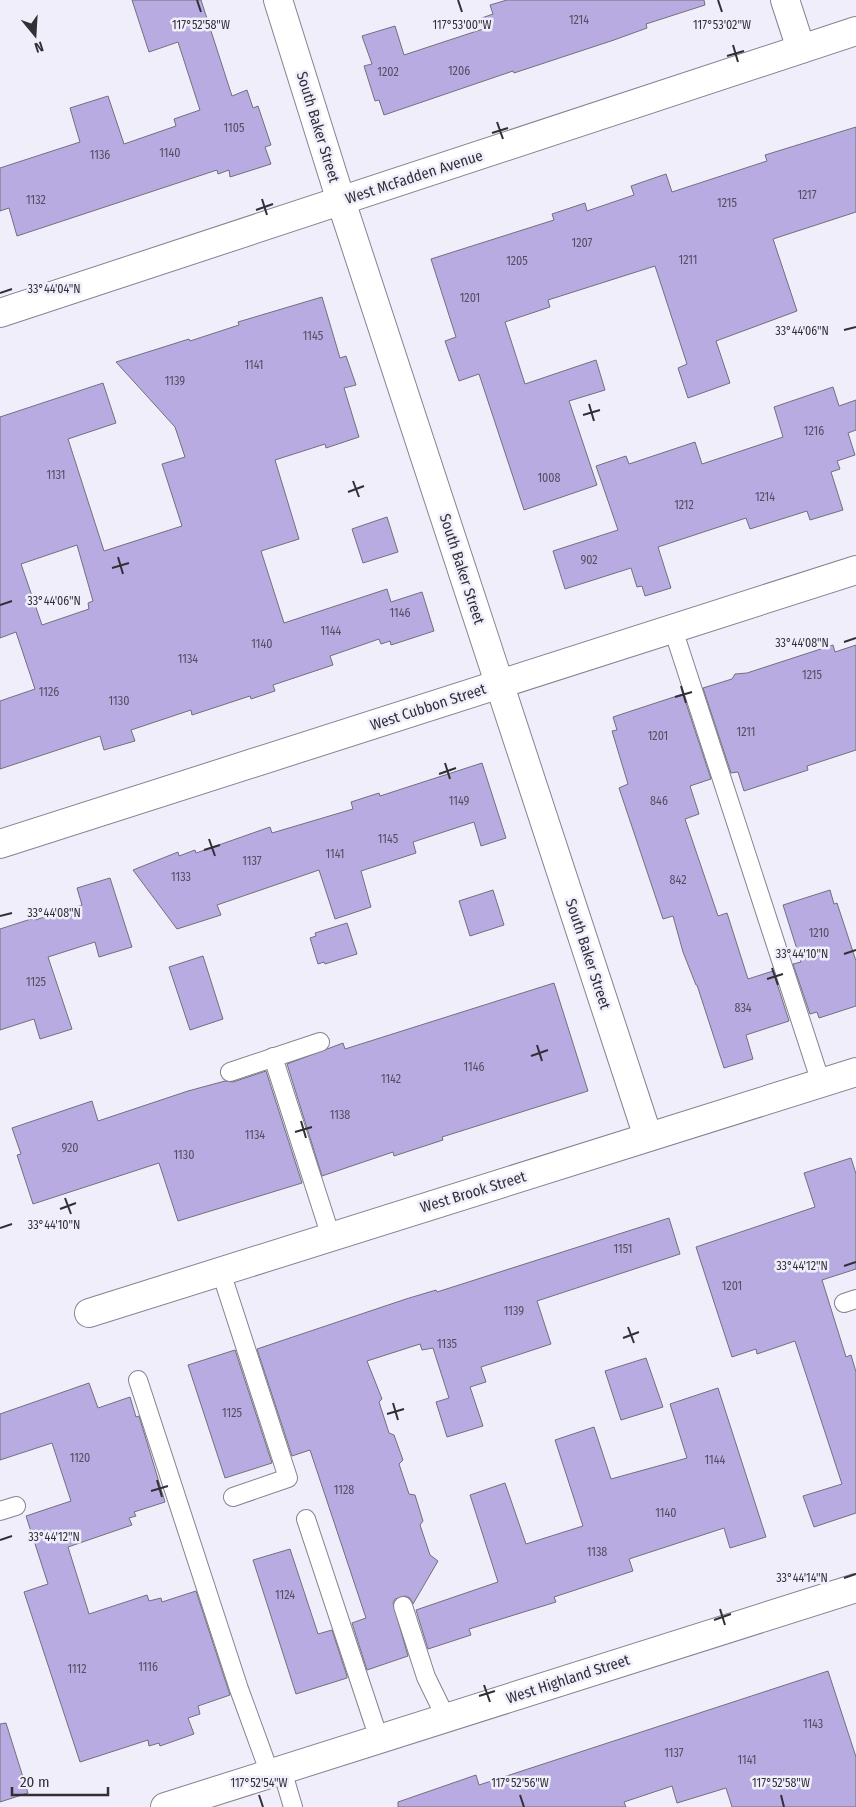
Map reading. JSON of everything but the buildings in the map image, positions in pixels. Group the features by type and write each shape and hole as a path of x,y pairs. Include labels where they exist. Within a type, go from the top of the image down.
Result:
{"street":[{"name":"South Baker Street","path":"278,0 341,201 648,1137"},
{"path":"785,0 801,49"},
{"name":"West McFadden Avenue","path":"0,313 856,31"},
{"name":"West Cubbon Street","path":"0,844 856,570"},
{"name":"West Brook Street","path":"89,1313 856,1072"},
{"name":"West Highland Street","path":"165,1807 856,1588"}],"lane":[{"path":"673,629 821,1083"},
{"path":"230,1072 320,1042"},
{"path":"273,1057 331,1237"},
{"path":"221,1272 288,1478 233,1497"},
{"path":"138,1380 239,1690 292,1807"},
{"path":"306,1519 379,1739"},
{"path":"403,1606 426,1677 446,1718"}]}
